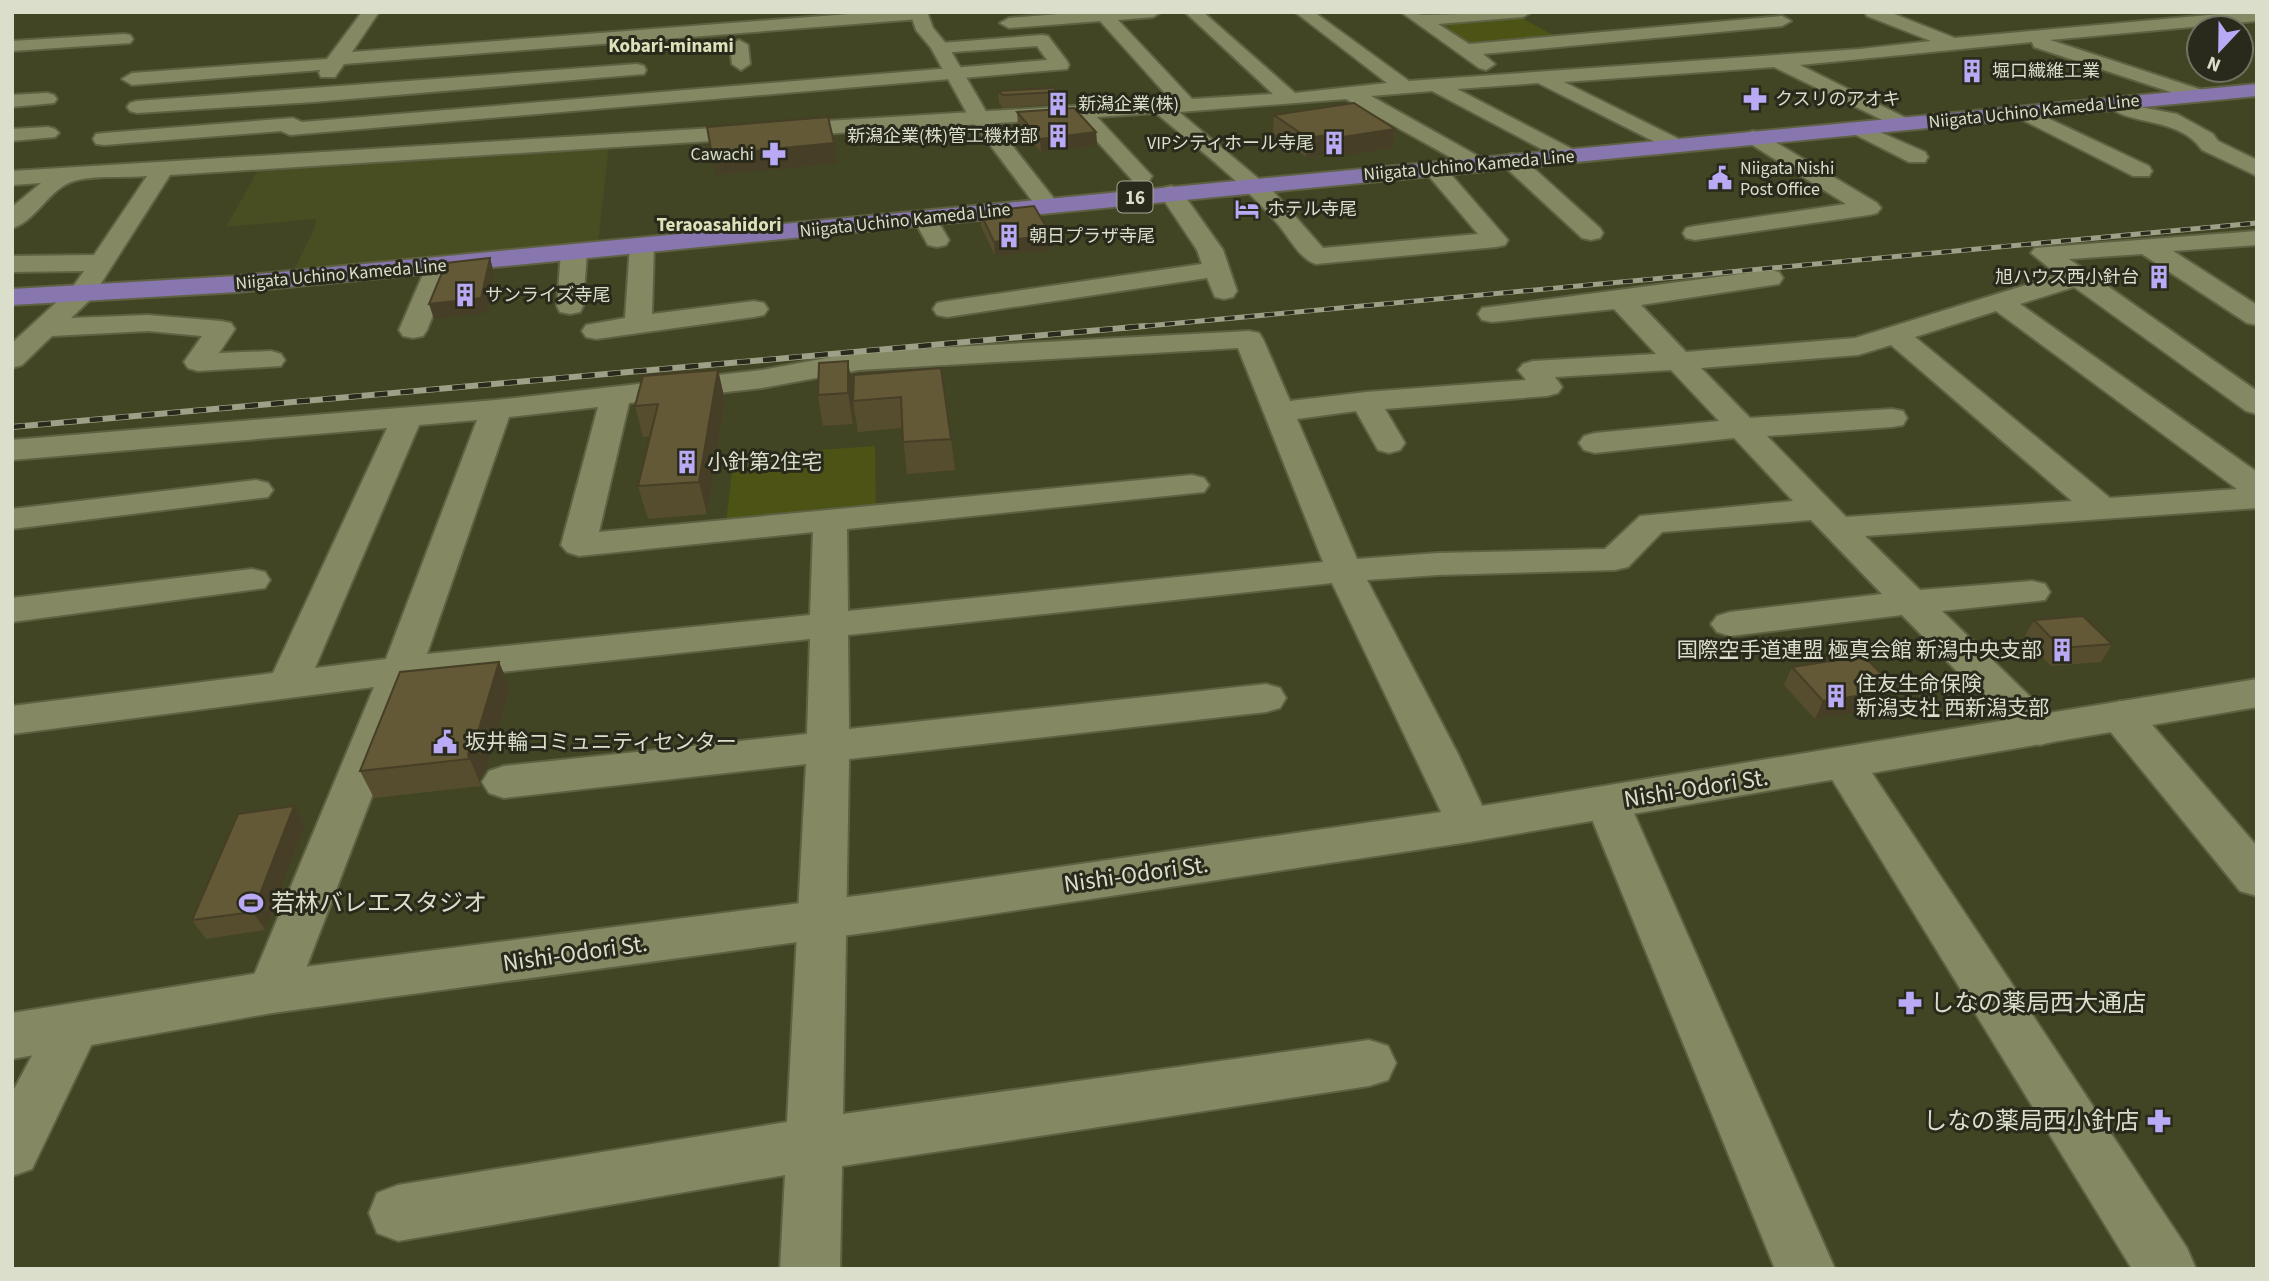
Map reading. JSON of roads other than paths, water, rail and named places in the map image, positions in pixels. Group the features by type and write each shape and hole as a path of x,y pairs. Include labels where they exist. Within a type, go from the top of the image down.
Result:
{"main road":[{"name":"Niigata Uchino Kameda Line","path":"12,297 237,284 2257,90"}],"street":[{"path":"264,161 314,96 371,12"},
{"path":"637,12 637,137"},
{"path":"994,24 1153,12"},
{"path":"1193,12 1290,99"},
{"path":"1304,12 1405,87"},
{"path":"1415,16 1523,12"},
{"path":"1466,50 1787,24 1761,12"},
{"path":"1873,12 1952,44"},
{"path":"2164,12 2185,19"},
{"path":"1105,16 1186,105"},
{"path":"1415,16 1510,79"},
{"path":"920,19 940,48 979,117 1047,205"},
{"path":"136,107 314,96 920,19 953,28"},
{"path":"2004,22 2034,37 2198,95"},
{"path":"12,178 637,137 1290,99 1405,87 1860,55 2185,23"},
{"path":"357,32 384,30"},
{"path":"2117,30 2154,43"},
{"path":"1627,37 1688,68"},
{"path":"12,46 124,39"},
{"path":"104,139 637,100 1060,65 1042,40 940,48"},
{"path":"132,79 636,53 780,41"},
{"path":"1827,41 1860,55"},
{"path":"738,45 741,64"},
{"path":"1777,61 1846,93 1903,124"},
{"path":"1544,79 1675,146"},
{"path":"1435,85 1568,156"},
{"path":"1350,93 1477,165"},
{"path":"12,101 47,99"},
{"path":"2116,103 2135,112 2170,118 2206,138 2210,145 2257,169"},
{"path":"1161,107 1298,230 1316,256 1496,240 1433,168"},
{"path":"2071,107 2096,118 2089,121 2102,127"},
{"path":"1081,112 1141,176"},
{"path":"2024,113 2141,171"},
{"path":"1858,128 1917,157"},
{"path":"12,135 48,133"},
{"path":"1695,233 1869,208 1753,137"},
{"path":"1512,161 1591,233"},
{"path":"12,359 82,293 164,167"},
{"path":"12,221 27,205 67,174"},
{"path":"947,309 1220,280 1210,250 1171,193"},
{"path":"925,218 937,240"},
{"path":"2254,240 2044,253 2257,405"},
{"path":"638,324 642,245"},
{"path":"2149,247 2257,317"},
{"path":"570,306 574,252"},
{"path":"12,264 102,263"},
{"path":"413,330 440,265"},
{"path":"1278,412 1366,401 1547,387 1533,370 1858,346 2078,277"},
{"path":"1492,314 1621,300 1770,278"},
{"path":"1621,300 1828,519 2040,731"},
{"path":"2002,303 2257,488"},
{"path":"596,331 754,309"},
{"path":"46,328 149,323 221,329 195,368 271,360"},
{"path":"1895,334 2101,508"},
{"path":"16,453 496,409 762,379 859,361 1249,339 1344,571 1438,756 1469,825"},
{"path":"616,395 579,545 1192,485"},
{"path":"1366,401 1389,443"},
{"path":"272,992 429,600 496,409"},
{"path":"288,684 407,417"},
{"path":"1595,443 1741,428 1892,418"},
{"path":"12,519 256,490"},
{"path":"12,720 401,670 1344,571 1438,564 1615,559 1652,523 2101,508 2257,498"},
{"path":"810,1269 828,744 830,522"},
{"path":"12,610 252,580"},
{"path":"1730,624 1911,602 2032,592"},
{"name":"Nishi-Odori St.","path":"12,1036 272,992 879,912 1469,825 2257,693"},
{"path":"504,782 828,744 1266,698"},
{"path":"2120,715 2257,878"},
{"path":"1843,763 2166,1269"},
{"path":"1607,802 1805,1269"},
{"path":"12,1150 75,1025"},
{"path":"398,1213 814,1144 1369,1063"}],"railway":[{"path":"1125,328 2257,223"},
{"path":"12,427 1145,326"}],"place":[{"name":"堀口繊維工業","path":"1972,71"},
{"name":"クスリのアオキ","path":"1755,99"},
{"name":"新潟企業(株)","path":"1058,104"},
{"name":"新潟企業(株)管工機材部","path":"1058,136"},
{"name":"VIPシティホール寺尾","path":"1334,143"},
{"name":"Cawachi","path":"774,154"},
{"name":"Niigata Nishi Post Office","path":"1720,178"},
{"name":"ホテル寺尾","path":"1247,209"},
{"name":"朝日プラザ寺尾","path":"1009,236"},
{"name":"旭ハウス西小針台","path":"2159,277"},
{"name":"サンライズ寺尾","path":"465,295"},
{"name":"小針第2住宅","path":"687,462"},
{"name":"国際空手道連盟 極真会館 新潟中央支部","path":"2062,650"},
{"name":"住友生命保険 新潟支社 西新潟支部","path":"1836,696"},
{"name":"坂井輪コミュニティセンター","path":"445,742"},
{"name":"若林バレエスタジオ","path":"251,903"},
{"name":"しなの薬局西大通店","path":"1910,1003"},
{"name":"しなの薬局西小針店","path":"2159,1121"}],"district":[{"name":"Kobari-minami","path":"671,45"},
{"name":"Teraoasahidori","path":"719,224"}]}
